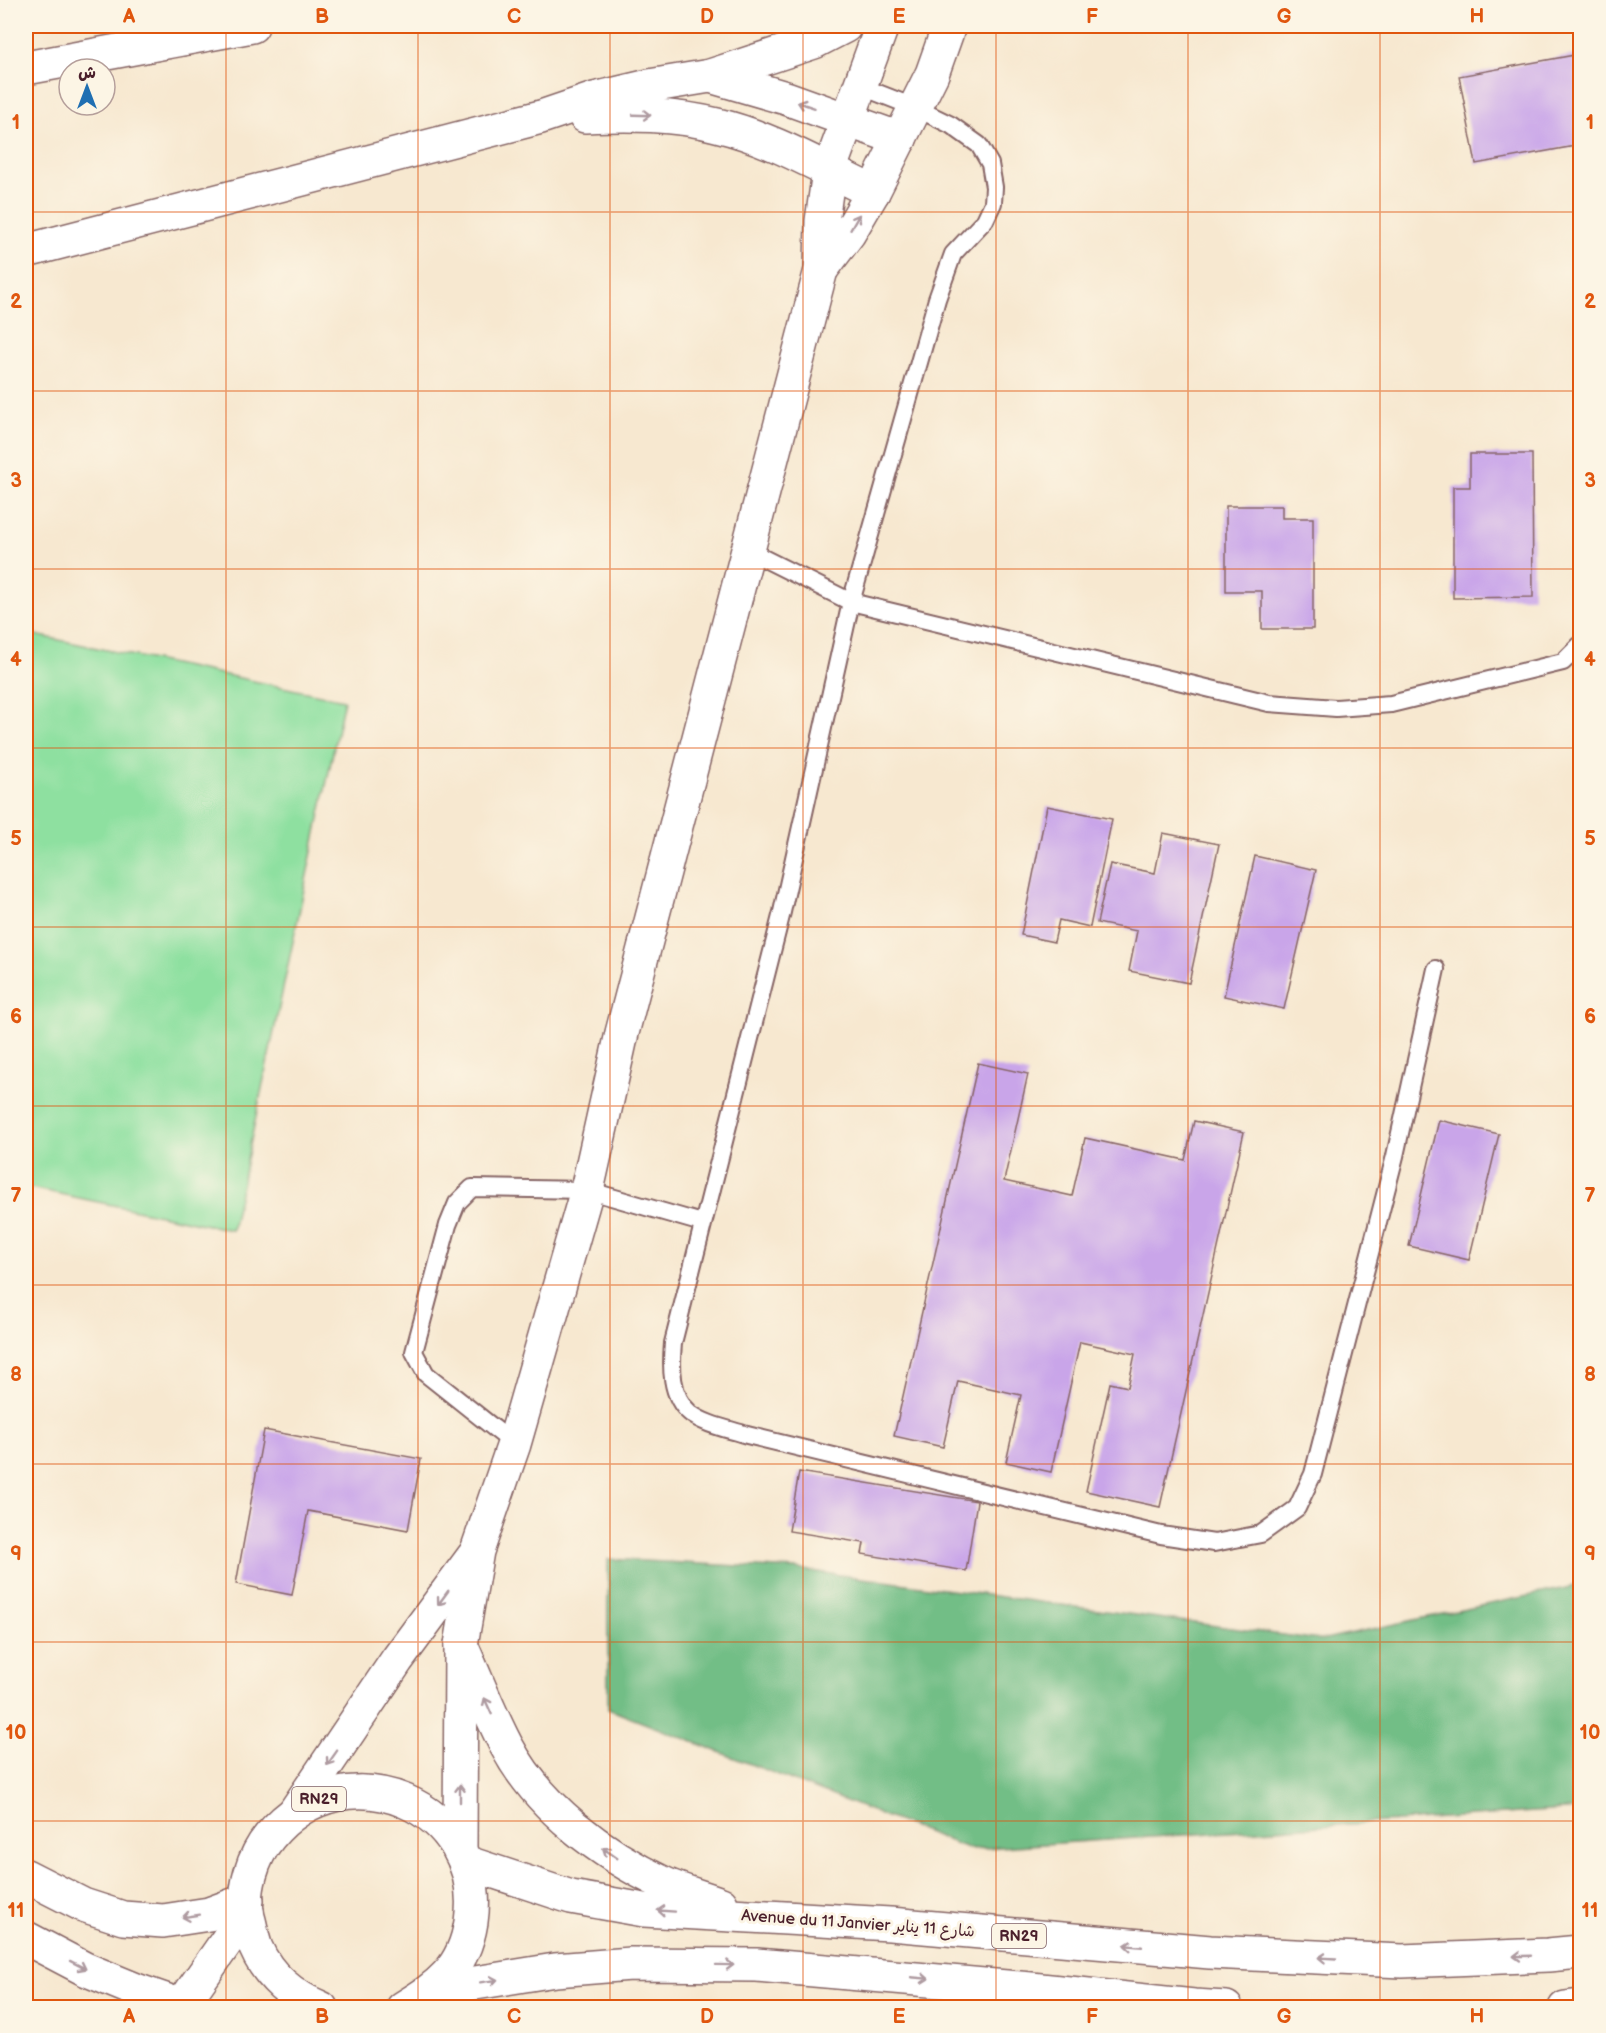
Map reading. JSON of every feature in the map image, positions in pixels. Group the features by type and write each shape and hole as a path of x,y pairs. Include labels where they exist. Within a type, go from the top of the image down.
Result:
{"street":[{"path":"26,68 252,26"},
{"path":"26,251 541,117 594,99 649,86 710,76 814,42 845,26"},
{"path":"463,1856 461,1645 477,1551 514,1444 587,1190 622,1033 821,270 822,221 829,171 882,26"},
{"path":"821,270 849,233 873,192 932,74 950,26"},
{"path":"710,76 786,98 900,139"},
{"path":"541,117 620,114 673,116 718,124 765,140 873,192"},
{"path":"296,1810 397,1660 477,1551"},
{"path":"461,1645 507,1747 533,1786 570,1824 616,1857 666,1885 760,1917"},
{"name":"RN29","path":"321,2007 303,2001 275,1978 256,1947 247,1906 250,1878 256,1858 266,1840 296,1810 325,1796 356,1791 387,1794 417,1806 442,1825 463,1856 471,1885 473,1908 469,1932 461,1953 448,1974 432,1990 403,2007"},
{"name":"Avenue du 11 Janvier شارع 11 يناير","path":"463,1856 571,1897 644,1910 890,1924 1209,1952 1402,1961 1581,1952"},
{"path":"26,1876 83,1905 123,1918 163,1921 247,1906"},
{"name":"RN29","path":"183,2007 247,1906"},
{"path":"26,1938 85,1969 183,2007"},
{"name":"RN29","path":"432,1990 555,1970 631,1964 757,1965 1194,2006 1226,2007"},
{"path":"1565,2007 1581,2006"}],"lane":[{"path":"860,86 951,124 979,145 990,165 994,187 993,203 985,219 953,254 934,310 851,602 782,912 673,1343 671,1368 677,1394 689,1412 712,1424 747,1435 1161,1535 1214,1544 1261,1534 1297,1508 1313,1474 1395,1156 1436,969"},
{"path":"747,550 851,602 1269,703 1325,707 1391,704 1563,662 1581,645"},
{"path":"514,1444 426,1374 414,1352 448,1225 457,1203 472,1188 587,1190 702,1223"}],"green space":[{"path":"26,633 344,700 232,1230 26,1187"},
{"path":"608,1559 796,1569 1320,1640 1580,1585 1580,1809 970,1849 608,1709"}],"building":[{"path":"1580,54 1580,145 1476,164 1459,76"},
{"path":"1470,454 1532,454 1533,597 1453,598 1453,487 1470,487"},
{"path":"1226,506 1282,506 1282,518 1313,518 1313,629 1262,629 1262,591 1226,591"},
{"path":"1047,806 1112,819 1090,927 1059,920 1054,942 1021,935"},
{"path":"1163,833 1219,844 1189,983 1129,971 1137,931 1097,923 1110,864 1155,873"},
{"path":"1255,856 1316,870 1284,1009 1224,996"},
{"path":"978,1063 1028,1074 1004,1181 1072,1196 1085,1138 1185,1160 1194,1121 1244,1132 1160,1507 1086,1491 1110,1383 1128,1387 1135,1354 1080,1342 1051,1472 1006,1462 1021,1395 958,1381 943,1447 894,1436"},
{"path":"1439,1120 1499,1134 1469,1260 1409,1246"},
{"path":"264,1430 421,1459 408,1530 308,1511 292,1595 236,1584"},
{"path":"799,1472 977,1501 966,1571 862,1554 864,1543 789,1531"}]}
